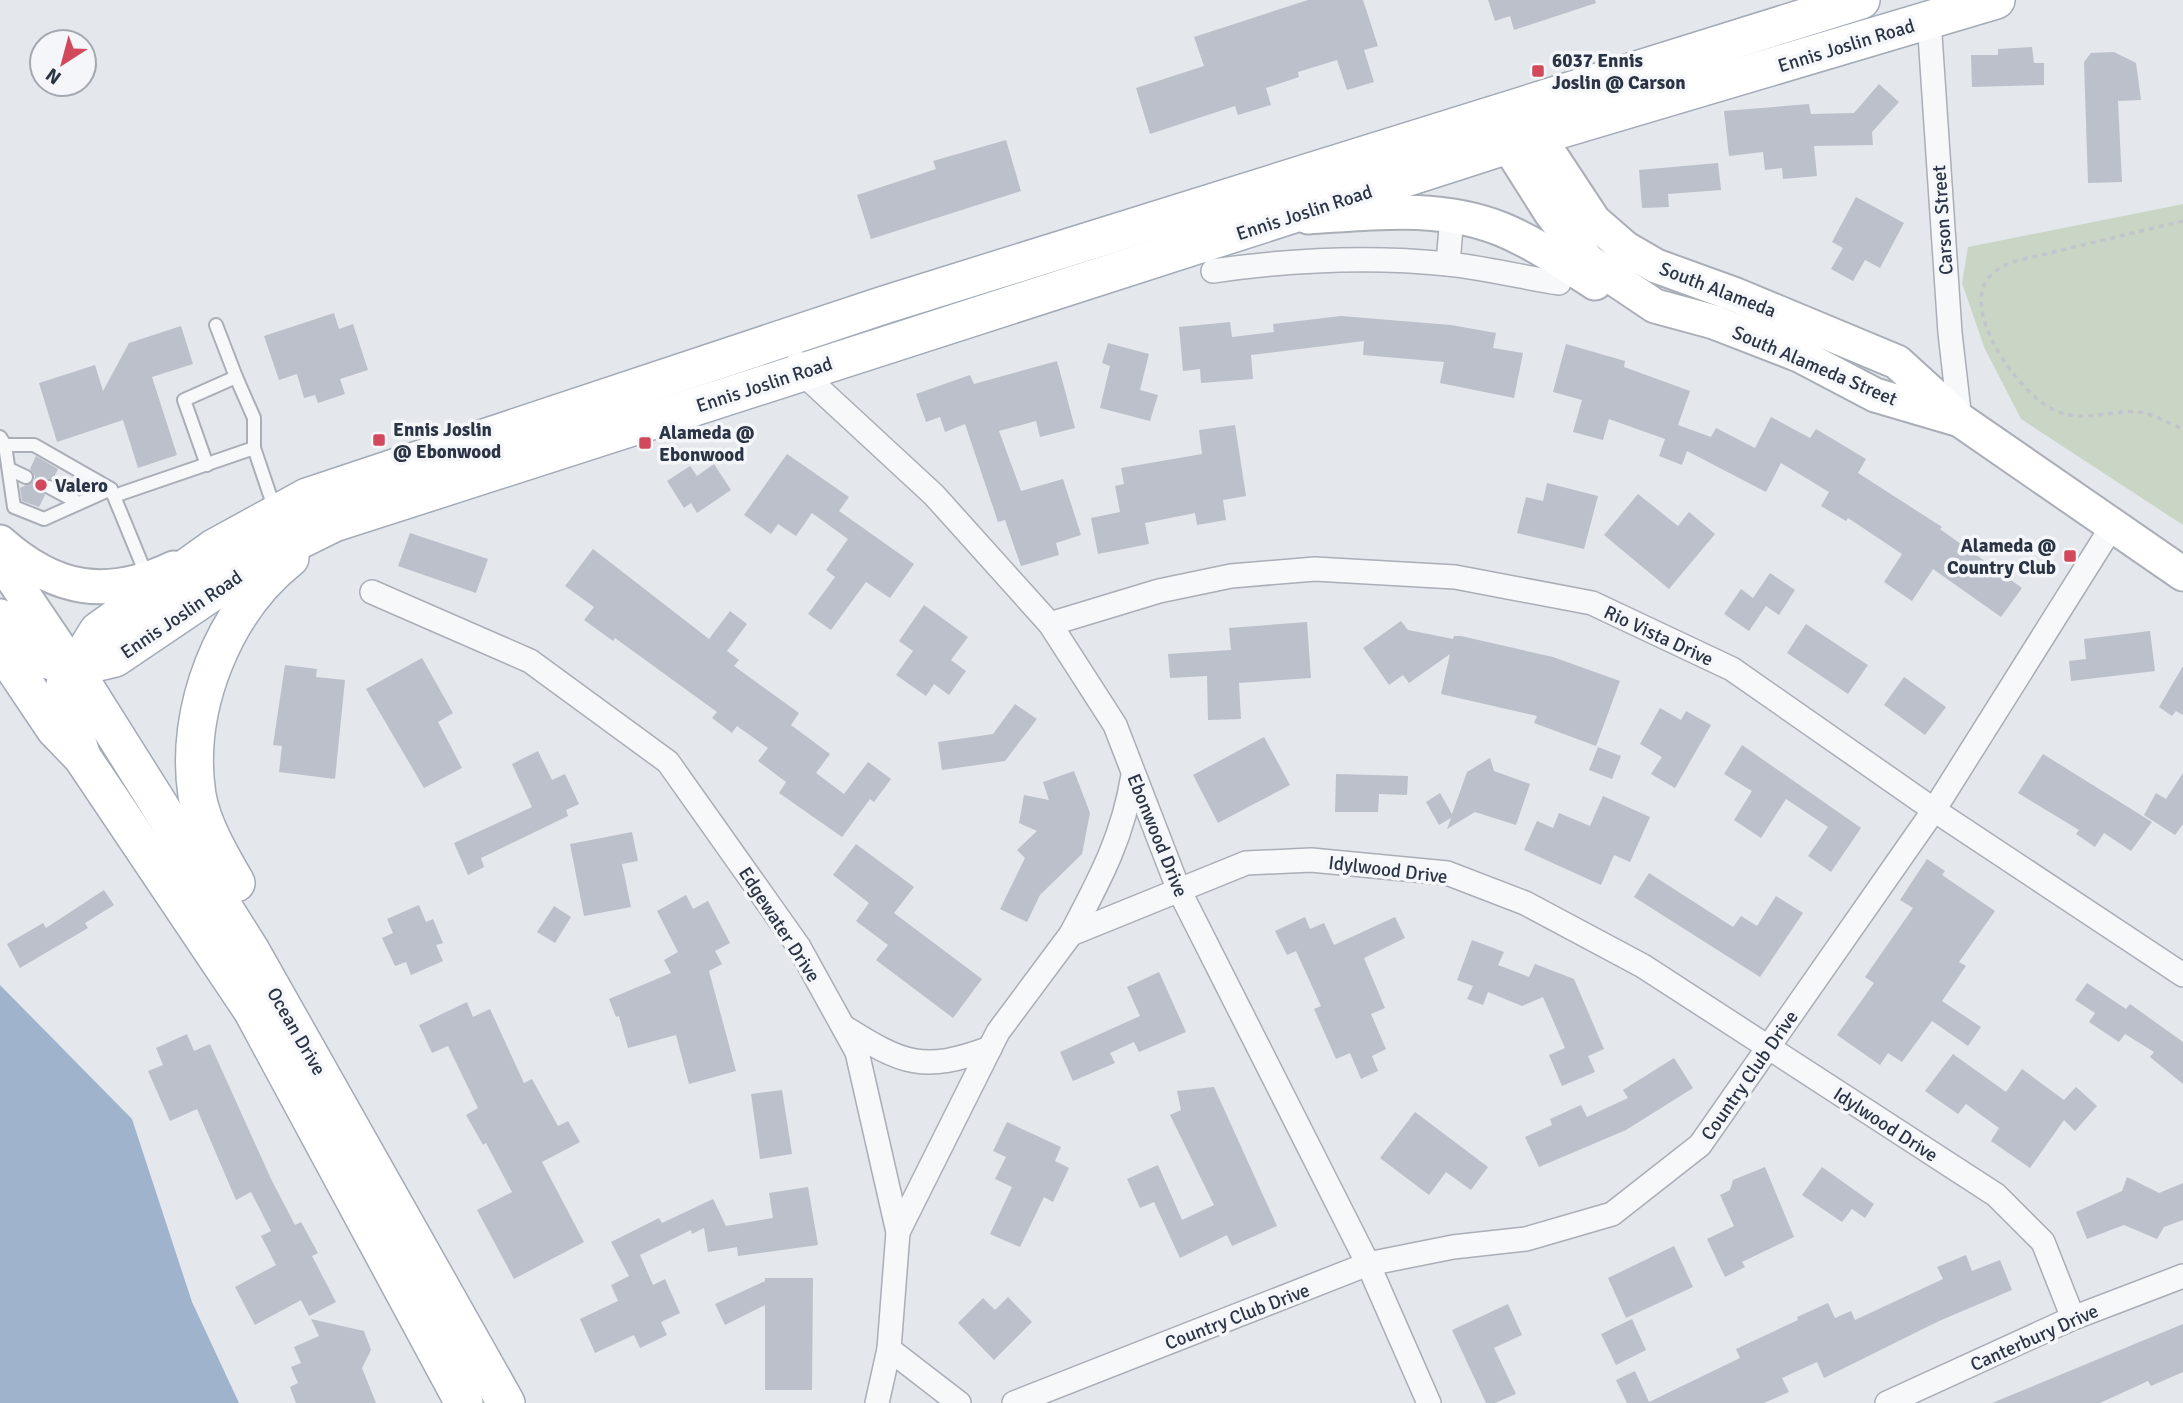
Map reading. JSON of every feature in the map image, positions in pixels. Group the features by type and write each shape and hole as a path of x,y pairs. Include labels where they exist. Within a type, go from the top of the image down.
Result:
{"main road":[{"name":"Ennis Joslin Road","path":"73,668 115,658 263,558 334,523 1284,218 1517,125 1861,0"},
{"name":"Ennis Joslin Road","path":"73,668 98,631 214,548 307,497 788,337 1517,125 1929,20 1996,0"},
{"name":"South Alameda Street","path":"1517,125 1550,213 1588,261 1655,306 1714,322 1799,355 1875,395 1960,419 2183,574"},
{"name":"South Alameda","path":"1517,125 1594,220 1625,248 1656,266 1749,300 1897,362 1960,419"},
{"path":"1284,218 1412,212 1452,215 1500,229 1612,293 1655,306"},
{"path":"334,523 284,562 237,615 208,679 197,735 197,795 217,850 307,1011 404,1200 417,1243"},
{"path":"0,542 19,559 64,581 111,588 148,579 214,548"},
{"name":"Ocean Drive","path":"0,560 73,668 251,951 336,1131 440,1317 498,1400"},
{"path":"0,615 34,659 73,668"},
{"name":"Ocean Drive","path":"0,648 55,729 82,757 252,1010 417,1243 464,1403"},
{"name":"Ocean Drive","path":"73,668 65,684 64,701 82,757"}],"street":[{"name":"Carson Street","path":"1929,20 1950,333 1960,419"},
{"path":"1448,264 1452,215"},
{"path":"1213,271 1260,264 1366,261 1448,264 1559,283"},
{"name":"Ebonwood Drive","path":"788,337 801,372 934,495 1050,624 1115,725 1178,888 1368,1265 1429,1403"},
{"name":"Country Club Drive","path":"1014,1403 1368,1265 1453,1247 1526,1239 1612,1214 1700,1145 1934,810 2113,525"},
{"name":"Rio Vista Drive","path":"1050,624 1159,591 1231,576 1315,569 1455,577 1592,603 1732,669 1934,810 2183,975"},
{"name":"Edgewater Drive","path":"372,592 530,661 668,762 799,947 857,1052 898,1232 889,1349 877,1403"},
{"path":"898,1232 998,1032 1071,934 1109,863 1126,817 1133,774"},
{"name":"Idylwood Drive","path":"1071,934 1178,888 1246,863 1311,860 1447,873 1525,903 1643,966 1996,1195 2043,1241 2073,1318"},
{"path":"843,1027 884,1052 928,1064 957,1060 990,1048"},
{"name":"Canterbury Drive","path":"1887,1403 2073,1318 2183,1276"},
{"path":"889,1349 959,1403"}],"lane":[{"path":"216,325 254,418 254,449 277,514"},
{"path":"207,465 184,400 236,377"},
{"path":"148,579 112,492 34,445 2,441 14,507 44,519 77,502 112,492 207,465 254,449"},
{"path":"9,469 26,477"},
{"path":"49,487 77,502"}],"path":[{"path":"2183,221 2012,262 1994,272 1983,287 1982,297 1987,323 2005,363 2035,400 2072,417 2140,412 2183,429"}],"green space":[{"path":"2183,204 2183,525 2021,419 1984,347 1962,283 1968,247"}],"water":[{"path":"0,985 132,1119 192,1302 239,1403 0,1403"}],"building":[{"path":"1308,0 1363,0 1378,46 1364,50 1374,82 1347,90 1337,60 1298,72 1299,77 1266,88 1271,105 1238,115 1235,106 1150,134 1136,88 1204,66 1194,37"},
{"path":"1488,0 1595,0 1596,3 1514,30 1510,16 1495,21"},
{"path":"2032,47 2034,63 2044,63 2044,85 1972,87 1971,55 1998,55 1998,49"},
{"path":"2114,52 2136,63 2141,100 2118,101 2122,182 2088,183 2084,62 2091,53"},
{"path":"1879,84 1899,102 1872,132 1873,145 1814,146 1817,176 1783,179 1782,168 1765,170 1763,152 1729,156 1724,111 1809,104 1811,114 1854,113"},
{"path":"1006,140 1021,191 871,239 857,195 936,169 933,161"},
{"path":"1718,163 1721,190 1668,194 1669,207 1642,208 1639,170"},
{"path":"1856,197 1904,223 1880,268 1865,260 1853,281 1831,269 1843,248 1832,242"},
{"path":"334,313 339,329 353,324 368,370 340,379 345,394 318,403 315,395 304,398 297,374 279,380 264,336"},
{"path":"1341,316 1451,325 1496,333 1493,348 1523,353 1514,398 1440,383 1444,362 1363,355 1364,341 1251,355 1253,379 1201,383 1200,369 1183,371 1179,327 1230,322 1232,337 1274,332 1273,324"},
{"path":"181,326 193,364 152,377 177,455 138,468 123,420 57,442 39,383 95,365 103,391 129,343"},
{"path":"1108,343 1149,354 1140,390 1158,395 1150,421 1100,408 1110,366 1102,363"},
{"path":"1566,344 1625,361 1624,367 1690,391 1678,425 1711,437 1716,428 1755,448 1771,417 1810,438 1816,429 1866,459 1858,473 1942,527 1940,529 2022,588 2001,617 1933,569 1912,601 1884,582 1902,554 1848,518 1846,521 1821,506 1829,492 1781,463 1766,492 1687,451 1682,465 1659,456 1665,439 1609,419 1603,440 1573,432 1582,400 1553,392"},
{"path":"1057,361 1075,428 1040,437 1036,421 999,431 1021,491 1063,479 1081,535 1056,543 1059,555 1021,566 1005,520 998,522 965,424 945,432 940,417 926,422 916,394 970,375 974,384"},
{"path":"1235,425 1246,496 1223,500 1226,520 1197,525 1195,513 1145,523 1149,544 1098,554 1091,518 1120,512 1115,486 1124,484 1121,468 1202,454 1199,430"},
{"path":"787,454 849,497 839,511 914,564 890,598 866,582 831,630 808,614 835,577 826,570 848,539 812,513 796,536 778,524 771,534 744,515"},
{"path":"36,456 58,469 53,479 45,479 41,484 45,495 39,507 22,501 20,488 34,481 35,476 30,469"},
{"path":"714,464 731,490 697,513 691,503 684,508 667,481 690,466 697,476"},
{"path":"1547,483 1598,496 1584,549 1517,533 1526,497 1543,501"},
{"path":"1638,494 1678,526 1689,512 1715,534 1669,589 1604,535"},
{"path":"410,533 488,559 476,593 398,566"},
{"path":"593,549 709,639 730,611 747,624 727,651 739,660 734,666 799,713 791,725 830,754 816,773 844,794 868,762 891,779 874,802 870,799 842,837 779,793 786,782 758,761 768,748 737,726 732,733 712,718 717,712 615,638 613,641 584,620 594,607 565,586"},
{"path":"1770,573 1795,590 1779,615 1766,606 1749,631 1724,614 1741,589 1753,598"},
{"path":"924,605 968,637 951,660 966,671 949,695 934,684 926,696 896,675 913,651 899,641"},
{"path":"1401,621 1408,630 1453,639 1454,636 1461,636 1553,657 1620,681 1596,746 1534,723 1537,716 1441,694 1450,654 1409,683 1403,675 1389,685 1363,648"},
{"path":"1307,622 1311,678 1239,683 1241,719 1208,720 1207,676 1170,678 1168,654 1231,650 1229,628"},
{"path":"1806,624 1868,665 1848,694 1787,653"},
{"path":"2150,631 2155,671 2071,681 2069,661 2086,659 2084,639"},
{"path":"422,658 453,713 438,722 462,768 424,788 366,689"},
{"path":"285,665 317,669 316,677 345,680 335,779 279,772 282,746 273,745"},
{"path":"2183,666 2183,715 2176,711 2172,716 2159,707"},
{"path":"1904,677 1946,707 1925,735 1884,705"},
{"path":"1015,704 1037,719 1005,761 942,770 938,742 993,734"},
{"path":"1660,708 1681,720 1686,711 1711,725 1675,788 1651,774 1662,757 1640,744"},
{"path":"1264,737 1290,785 1218,823 1193,775"},
{"path":"1742,745 1861,828 1831,872 1808,856 1828,827 1786,799 1761,838 1734,820 1752,791 1724,774"},
{"path":"1598,747 1621,756 1612,779 1589,770"},
{"path":"538,751 552,780 565,774 579,804 566,810 568,816 481,858 484,867 468,875 454,843 532,807 512,764"},
{"path":"2043,754 2152,822 2131,851 2104,833 2095,847 2076,834 2079,830 2018,793"},
{"path":"1490,758 1494,771 1530,784 1516,825 1475,812 1447,829 1451,818 1439,825 1426,802 1440,793 1452,814 1467,772"},
{"path":"1074,771 1090,813 1082,854 1040,895 1027,922 1000,909 1025,858 1017,850 1037,831 1019,823 1024,795 1049,800 1043,782"},
{"path":"2183,773 2183,824 2175,835 2144,815 2156,793 2166,799"},
{"path":"1336,774 1408,776 1407,795 1379,794 1378,812 1335,812"},
{"path":"1603,796 1650,817 1630,862 1614,855 1601,885 1524,850 1537,821 1553,828 1559,813 1590,826"},
{"path":"632,832 638,861 622,864 631,907 584,916 570,844"},
{"path":"856,844 914,887 894,913 982,979 953,1018 876,960 888,945 856,921 869,903 833,875"},
{"path":"1927,859 1945,871 1942,875 1995,911 1959,962 1966,966 1942,1001 1981,1027 1968,1046 1932,1021 1902,1062 1888,1053 1880,1065 1837,1035 1874,983 1865,977 1913,908 1900,900"},
{"path":"1649,873 1733,927 1741,916 1757,926 1776,896 1803,913 1760,977 1634,897"},
{"path":"104,890 114,905 85,923 88,928 20,968 7,944 43,923 46,928"},
{"path":"686,895 693,909 708,901 730,943 715,951 722,964 709,971 736,1071 689,1084 676,1035 628,1048 619,1016 616,1017 609,999 671,973 664,960 678,952 657,911"},
{"path":"419,905 426,922 433,919 443,943 436,945 443,961 411,975 406,962 395,966 382,938 393,933 387,919"},
{"path":"554,906 571,917 555,943 537,932"},
{"path":"1305,917 1310,929 1324,923 1334,945 1395,917 1405,938 1364,958 1385,1008 1371,1014 1386,1049 1372,1056 1378,1071 1361,1079 1350,1053 1336,1059 1314,1009 1321,1006 1296,951 1287,955 1275,931"},
{"path":"1472,940 1504,952 1498,965 1529,977 1535,964 1574,979 1604,1049 1588,1056 1595,1072 1562,1086 1549,1055 1565,1048 1543,997 1522,1006 1488,992 1483,1005 1467,999 1473,986 1457,980"},
{"path":"1159,972 1186,1032 1139,1052 1134,1042 1110,1053 1115,1063 1073,1081 1060,1052 1140,1016 1127,987"},
{"path":"2087,983 2126,1009 2130,1004 2183,1042 2183,1084 2150,1057 2154,1052 2125,1034 2119,1042 2089,1022 2095,1013 2075,1000"},
{"path":"467,1002 473,1017 490,1009 524,1083 532,1079 558,1126 568,1121 580,1142 542,1162 584,1242 514,1279 477,1210 512,1192 486,1143 483,1145 466,1115 478,1108 448,1046 432,1053 419,1025"},
{"path":"187,1034 194,1051 210,1044 272,1181 295,1225 301,1222 318,1253 312,1256 336,1302 309,1316 301,1300 255,1325 235,1287 276,1265 261,1236 271,1231 251,1192 236,1200 197,1109 170,1121 148,1071 163,1065 156,1048"},
{"path":"1953,1054 2006,1092 2022,1069 2064,1100 2076,1087 2097,1106 2075,1131 2064,1120 2030,1168 1991,1141 1999,1128 1966,1104 1958,1114 1925,1091"},
{"path":"1674,1058 1693,1088 1626,1130 1539,1167 1525,1137 1552,1125 1550,1119 1581,1105 1587,1117 1628,1098 1623,1090"},
{"path":"1214,1087 1277,1226 1232,1246 1227,1235 1180,1258 1154,1202 1140,1208 1127,1179 1158,1165 1182,1220 1214,1205 1170,1115 1181,1110 1177,1091"},
{"path":"782,1090 792,1154 760,1159 751,1094"},
{"path":"1415,1112 1488,1167 1471,1190 1446,1172 1429,1195 1380,1158"},
{"path":"1007,1122 1061,1147 1055,1161 1069,1168 1053,1202 1044,1197 1020,1247 990,1234 1012,1187 995,1179 1006,1157 993,1151"},
{"path":"1765,1167 1794,1237 1742,1262 1745,1267 1725,1277 1707,1239 1734,1226 1720,1195 1730,1190 1733,1180"},
{"path":"1822,1167 1874,1204 1865,1218 1852,1209 1842,1222 1802,1195"},
{"path":"2127,1177 2159,1193 2183,1183 2183,1220 2164,1227 2157,1239 2124,1225 2087,1239 2076,1212 2122,1191"},
{"path":"808,1187 818,1245 738,1256 737,1247 708,1252 704,1228 692,1234 691,1230 640,1255 653,1285 665,1279 680,1313 661,1322 667,1335 640,1348 634,1335 595,1353 580,1319 618,1301 611,1285 629,1276 611,1242 659,1218 662,1223 713,1199 726,1226 773,1218 769,1193"},
{"path":"1674,1246 1693,1287 1626,1318 1608,1278"},
{"path":"1966,1255 1972,1271 2000,1260 2012,1290 1939,1321 1824,1378 1817,1362 1782,1378 1789,1392 1764,1403 1627,1403 1616,1380 1635,1371 1649,1402 1740,1358 1736,1349 1798,1320 1797,1317 1828,1303 1835,1318 1851,1311 1855,1320 1943,1279 1937,1267"},
{"path":"765,1278 813,1278 812,1390 765,1390 765,1305 725,1325 715,1304 765,1281"},
{"path":"1008,1297 1032,1322 994,1360 958,1323 983,1298 995,1310"},
{"path":"1508,1304 1522,1335 1494,1348 1516,1394 1495,1403 1486,1403 1452,1330"},
{"path":"311,1319 364,1331 371,1350 362,1368 376,1403 296,1403 290,1387 298,1383 291,1367 301,1363 294,1347 319,1336"},
{"path":"1632,1319 1646,1350 1616,1365 1601,1334"},
{"path":"2183,1324 2183,1372 2151,1386 2148,1381 2100,1403 1992,1403"}],"place":[{"name":"6037 Ennis Joslin @ Carson","path":"1538,71"},
{"name":"Ennis Joslin @ Ebonwood","path":"379,440"},
{"name":"Alameda @ Ebonwood","path":"645,443"},
{"name":"Valero","path":"41,485"},
{"name":"Alameda @ Country Club","path":"2070,556"}]}
